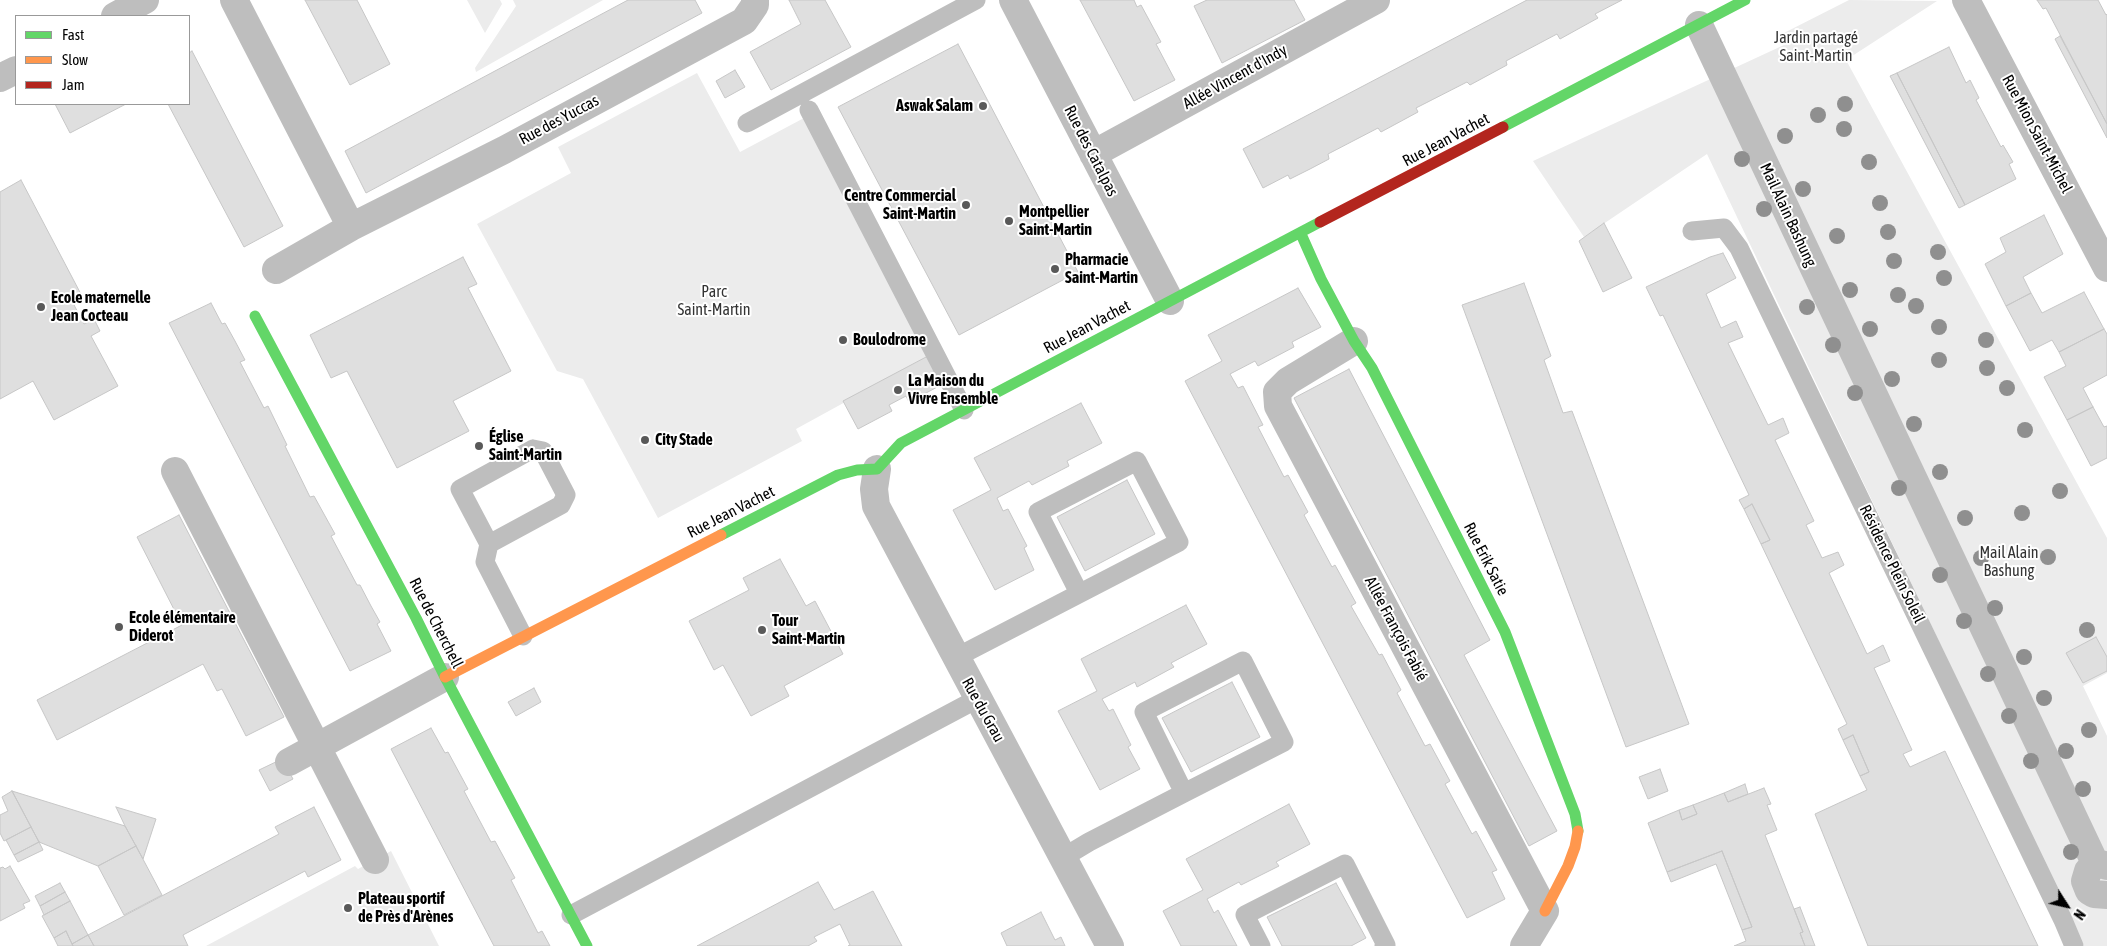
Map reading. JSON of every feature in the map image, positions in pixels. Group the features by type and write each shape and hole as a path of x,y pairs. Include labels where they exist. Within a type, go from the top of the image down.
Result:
{"street":[{"path":"117,15 145,0"},
{"path":"234,0 351,227"},
{"name":"Rue des Yuccas","path":"276,270 351,227 504,150 744,21 755,6 755,0"},
{"name":"Rue des Catalpas","path":"1013,0 1170,301"},
{"name":"Allée Vincent d'Indy","path":"1093,154 1376,0"},
{"name":"Rue Jean Vachet","path":"445,677 838,475 857,470 878,469 901,443 1746,0"},
{"name":"Rue Mion Saint-Michel","path":"1966,0 2107,268"},
{"name":"Mail Alain Bashung","path":"1699,26 2102,865 2088,871 2085,881 2086,886 2094,894 2107,895"},
{"path":"0,78 15,70"},
{"name":"Rue Erik Satie","path":"1301,234 1321,279 1354,341 1372,368 1505,632 1575,814 1578,829 1576,847 1545,911"},
{"name":"Rue de Cherchell","path":"256,316 587,946"},
{"name":"Allée François Fabié","path":"1354,341 1288,381 1277,392 1278,406 1545,911"},
{"name":"Rue du Grau","path":"878,469 874,489 876,506 955,658 1064,857 1110,946"},
{"path":"175,471 375,860"},
{"path":"289,762 445,677"},
{"path":"1524,946 1545,911"}],"lane":[{"path":"747,123 976,0"},
{"path":"809,110 964,410"},
{"name":"Résidence Plein Soleil","path":"1692,231 1724,228 1739,248 2071,939"},
{"path":"489,544 561,505 566,495 543,450 533,449 460,489 489,544 485,562 523,636"},
{"path":"955,658 1179,542 1138,461 1038,512 1079,593"},
{"path":"1064,857 1095,839 1284,742 1243,661 1144,712 1184,793"},
{"path":"571,915 978,699"},
{"path":"1261,946 1245,915 1345,864 1386,945 1384,946"}],"green space":[{"path":"467,0 500,0 502,4 485,33"},
{"path":"513,0 603,0 476,72 475,68 516,6"},
{"name":"Mail Alain Bashung","path":"1849,0 1937,1 1846,60 2107,538 2107,673 2083,686 2107,736 2107,946 2084,946 1707,154 1584,237 1533,161 1784,45 1780,35"},
{"name":"Parc Saint-Martin","path":"697,73 740,152 804,118 931,355 796,429 802,441 658,518 583,379 557,371 477,224 571,173 558,147"},
{"name":"Plateau sportif de Près d'Arènes","path":"391,851 439,946 206,946 355,866 358,869"}],"building":[{"path":"305,0 357,0 390,64 350,85"},
{"path":"628,0 695,0 702,13 366,193 345,151"},
{"path":"789,0 825,0 851,47 771,90 750,52 801,24"},
{"path":"1080,0 1134,0 1137,7 1141,5 1161,42 1156,44 1175,80 1134,101"},
{"path":"1207,0 1294,0 1305,20 1222,63 1194,6"},
{"path":"1527,0 1622,0 1595,14 1598,18 1560,39 1557,34 1506,61 1507,65 1470,85 1467,82 1416,108 1418,112 1381,132 1378,128 1328,154 1329,159 1310,169 1290,179 1288,175 1263,188 1243,149"},
{"path":"2037,0 2098,0 2107,14 2107,124 2046,8 2043,9"},
{"path":"2060,36 2107,124 2107,138 2055,39"},
{"name":"Centre Commercial Saint-Martin","path":"958,44 1078,272 959,335 838,107"},
{"path":"1949,47 1966,83 1970,80 1979,98 1976,100 2001,147 2003,145 2013,162 2009,164 2016,179 1965,205 1897,73"},
{"path":"192,51 283,226 244,247 169,105 190,105 190,52"},
{"path":"735,70 745,87 725,98 716,81"},
{"path":"1897,73 1965,205 1959,208 1890,76"},
{"path":"56,105 124,105 70,133"},
{"name":"Ecole maternelle Jean Cocteau","path":"21,180 83,298 73,303 84,324 94,319 100,331 91,336 118,386 54,420 33,381 0,399 0,192"},
{"path":"2044,215 2063,254 2023,277 2031,293 2006,306 1985,264 2006,252 2000,238"},
{"path":"1604,223 1632,278 1603,292 1579,241"},
{"path":"1723,253 1736,278 1706,294 1721,328 1736,321 1743,337 1728,343 1768,425 1783,418 1789,433 1775,440 1814,521 1806,525 1822,558 1838,552 1844,565 1829,573 1867,654 1883,645 1890,661 1874,668 1912,750 1903,754 1910,767 1945,751 2038,946 1868,946 1815,814 1867,790 1860,776 1869,772 1853,735 1843,740 1838,729 1847,724 1761,544 1770,540 1752,504 1744,509 1739,500 1749,495 1663,315 1660,316 1646,287 1710,257"},
{"path":"463,257 477,284 468,288 511,371 453,401 469,431 397,468 347,371 331,378 310,335"},
{"path":"1524,283 1551,356 1544,360 1563,413 1572,411 1689,724 1626,747 1462,305"},
{"path":"1298,288 1321,327 1292,342 1294,347 1258,366 1255,361 1230,374 1238,388 1243,386 1263,425 1258,427 1284,477 1288,475 1308,512 1304,515 1332,567 1335,565 1356,603 1351,606 1379,655 1382,654 1401,690 1397,693 1425,746 1430,744 1450,781 1445,784 1472,834 1476,831 1497,870 1492,872 1505,899 1467,918 1185,381 1222,361 1208,335"},
{"path":"2084,292 2104,329 2059,352 2052,340 2030,351 2006,306 2031,293 2042,313"},
{"path":"211,303 222,324 225,323 245,360 240,362 264,408 268,406 310,497 314,496 335,534 331,536 357,585 360,585 380,622 377,624 391,651 350,671 169,323"},
{"path":"2104,329 2107,334 2107,375 2083,388 2093,407 2067,420 2044,377 2066,366 2059,352"},
{"name":"La Maison du Vivre Ensemble","path":"928,356 943,384 909,402 906,396 889,405 892,411 858,429 843,401"},
{"path":"1349,369 1490,640 1464,655 1557,831 1529,846 1294,398"},
{"path":"1081,403 1102,443 1067,461 1069,466 1032,485 1029,481 997,498 1003,511 1008,509 1027,546 1024,548 1034,570 995,590 953,510 991,490 974,458"},
{"path":"2093,407 2104,427 2107,426 2107,458 2091,466 2067,420"},
{"path":"1127,480 1155,534 1085,571 1057,517"},
{"path":"1752,504 1770,540 1761,544 1744,509"},
{"path":"179,515 284,717 246,736 222,689 217,691 203,664 57,740 37,700 182,625 137,537"},
{"name":"Tour Saint-Martin","path":"780,559 806,606 815,601 843,654 784,686 789,696 751,716 723,665 714,670 689,621 749,590 743,578"},
{"path":"1186,605 1207,644 1171,663 1174,667 1137,687 1135,682 1102,699 1109,711 1113,709 1131,745 1128,747 1140,769 1100,790 1058,711 1097,691 1081,659"},
{"path":"2096,637 2107,657 2107,671 2083,683 2066,653"},
{"path":"1232,682 1260,737 1191,772 1162,718"},
{"path":"534,688 541,702 516,716 508,702"},
{"path":"431,728 445,753 448,752 468,789 464,791 491,842 495,841 515,878 511,880 538,933 542,931 550,946 494,946 391,749"},
{"path":"1853,735 1869,772 1860,776 1843,740"},
{"path":"282,759 293,779 270,791 259,770"},
{"path":"1660,769 1668,791 1648,799 1639,777"},
{"path":"1745,784 1748,794 1728,802 1724,793"},
{"path":"1764,788 1771,804 1767,805 1777,830 1765,835 1803,932 1800,933 1805,946 1734,946 1746,941 1742,930 1752,927 1722,851 1667,872 1648,823 1679,810 1682,820 1697,814 1693,805 1724,793 1728,802"},
{"path":"12,791 125,826 136,846 98,866 39,842"},
{"path":"12,791 31,827 4,841 0,833 0,815 8,811 2,797"},
{"path":"1289,804 1310,844 1276,862 1279,866 1241,885 1239,882 1207,899 1214,913 1218,910 1237,946 1181,946 1163,911 1203,890 1186,859"},
{"path":"1693,805 1697,814 1682,820 1679,810"},
{"path":"116,807 156,819 143,859 125,826"},
{"path":"314,807 341,860 308,877 305,871 183,935 188,946 94,946 88,935 279,834 275,827"},
{"path":"31,827 39,842 14,855 6,840"},
{"path":"39,842 43,850 18,862 14,855"},
{"path":"136,846 162,895 124,915 98,866"},
{"path":"1722,851 1752,927 1742,930 1716,864 1671,882 1667,872"},
{"path":"10,866 30,901 23,904 25,908 0,921 0,868 3,867 5,869"},
{"path":"818,882 834,910 873,891 902,946 848,946 850,945 840,924 814,937 817,941 808,946 697,946"},
{"path":"60,883 65,892 40,906 35,896"},
{"path":"1336,883 1366,938 1351,946 1282,946 1267,917"},
{"path":"65,892 70,901 44,915 40,906"},
{"path":"70,901 88,935 72,944 66,931 54,938 42,916"},
{"path":"1800,907 1815,946 1805,946 1800,933 1803,932 1794,909"},
{"path":"1041,912 1055,940 1061,937 1065,946 1007,946 1001,933"},
{"path":"66,931 73,946 58,946 54,938"},
{"path":"88,935 94,946 73,946 72,944"}],"traffic: fast":[{"path":"1503,127 1745,0"},
{"path":"721,535 838,475 857,470 877,469 901,443 1320,222"},
{"path":"1301,234 1321,279 1354,341 1372,368 1505,632 1575,814 1578,831"},
{"path":"255,316 416,618 445,677 587,946"}],"traffic: slow":[{"path":"445,677 721,535"},
{"path":"1545,911 1568,866 1575,847 1578,831"}],"traffic: jam":[{"path":"1320,222 1503,127"}],"place":[{"name":"Aswak Salam","path":"983,106"},
{"name":"Centre Commercial Saint-Martin","path":"966,205"},
{"name":"Montpellier Saint-Martin","path":"1009,221"},
{"name":"Pharmacie Saint-Martin","path":"1055,269"},
{"name":"Ecole maternelle Jean Cocteau","path":"41,307"},
{"name":"Boulodrome","path":"843,340"},
{"name":"La Maison du Vivre Ensemble","path":"898,390"},
{"name":"City Stade","path":"645,440"},
{"name":"Église Saint-Martin","path":"479,446"},
{"name":"Ecole élémentaire Diderot","path":"119,627"},
{"name":"Tour Saint-Martin","path":"762,630"},
{"name":"Plateau sportif de Près d'Arènes","path":"348,908"}],"park label":[{"name":"Jardin partagé Saint-Martin","path":"1816,47"}]}
